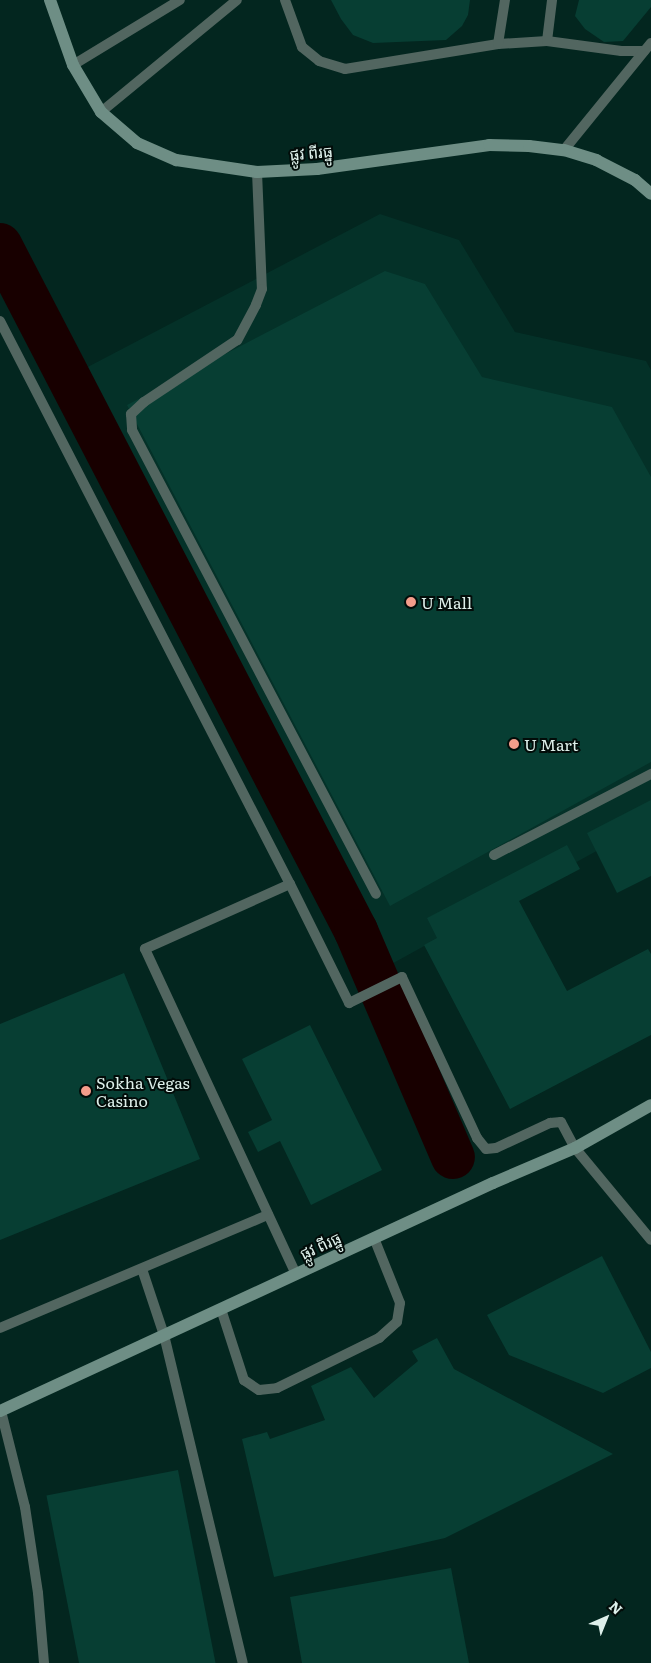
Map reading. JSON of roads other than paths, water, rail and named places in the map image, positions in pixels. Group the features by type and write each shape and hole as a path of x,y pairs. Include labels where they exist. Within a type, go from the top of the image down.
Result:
{"main road":[{"name":"ផ្លូវ ពីរធ្នូ","path":"50,0 73,65 101,112 137,143 176,160 257,172 317,169 489,145 564,150 596,160 635,180 651,194"},
{"name":"ផ្លូវ ពីរធ្នូ","path":"0,1411 493,1182 575,1148 651,1105"}],"lane":[{"path":"73,65 180,0"},
{"path":"101,112 238,0"},
{"path":"284,0 302,47 319,62 346,69 498,44 547,41 621,52 647,47"},
{"path":"498,44 505,0"},
{"path":"547,41 552,0"},
{"path":"564,150 647,47"},
{"path":"257,172 262,289 256,305 237,340 144,402 131,414 132,430 376,894"},
{"path":"0,321 290,884 349,1003 402,977 478,1138 486,1149 496,1148 550,1122 561,1122 575,1148 651,1240"},
{"path":"494,855 651,774"},
{"path":"290,884 145,949 296,1274"},
{"path":"0,1328 268,1216"},
{"path":"221,1309 244,1380 259,1390 277,1388 380,1338 397,1322 400,1303 374,1238"},
{"path":"142,1269 164,1335 243,1663"},
{"path":"0,1411 25,1507 38,1593 44,1663"}],"waterway":[{"path":"0,245 356,931 453,1157"}],"place":[{"name":"U Mall","path":"411,602"},
{"name":"U Mart","path":"514,744"},
{"name":"Sokha Vegas Casino","path":"86,1091"}]}
